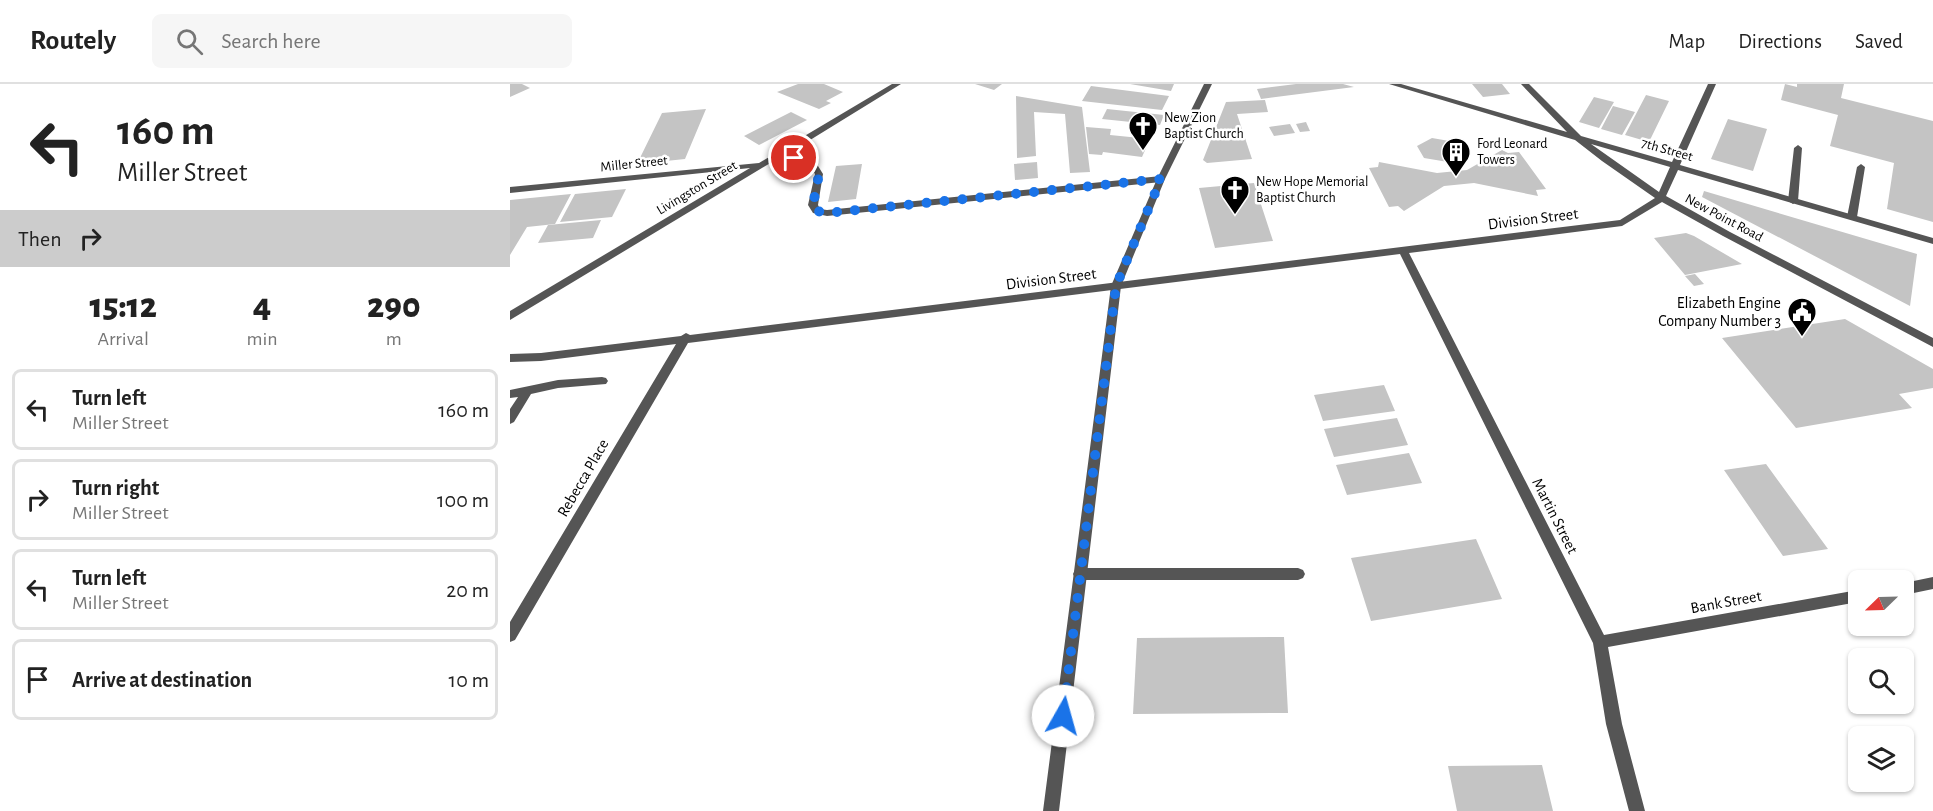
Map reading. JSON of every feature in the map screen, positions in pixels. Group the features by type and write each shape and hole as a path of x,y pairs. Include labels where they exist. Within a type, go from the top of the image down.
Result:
{"street":[{"name":"Livingston Street","path":"510,316 897,84"},
{"path":"1051,811 1116,286 1161,179 1208,84"},
{"name":"7th Street","path":"1393,84 1933,241"},
{"path":"1429,94 1438,84"},
{"name":"New Point Road","path":"1525,84 1575,137 1603,161 1660,199 1933,343"},
{"path":"1660,199 1712,84"},
{"path":"1793,201 1798,148"},
{"path":"782,153 815,168 819,174 813,205 816,211 827,213 1161,179"},
{"name":"Miller Street","path":"510,190 762,165"},
{"path":"1852,218 1861,167"},
{"name":"Division Street","path":"510,358 541,357 686,337 1622,223 1660,199"},
{"name":"Martin Street","path":"1403,250 1600,642 1614,724 1637,811"},
{"name":"Rebecca Place","path":"510,635 686,337"},
{"path":"510,394 558,384 602,381"},
{"path":"510,419 527,391"},
{"path":"1080,574 1298,574"},
{"path":"1914,587 1933,583"},
{"name":"Bank Street","path":"1600,642 1848,599"}],"building":[{"path":"510,84 522,84 530,88 510,97"},
{"path":"798,84 824,84 843,92 826,101 831,103 819,109 777,92"},
{"path":"975,84 1002,84 994,90"},
{"path":"1130,84 1174,84 1171,91"},
{"path":"1296,84 1343,84 1354,87 1261,99 1257,89"},
{"path":"1472,84 1502,84 1510,94 1483,97"},
{"path":"1785,84 1797,87 1797,84 1844,84 1841,98 1933,121 1933,222 1887,209 1894,163 1830,146 1838,115 1781,100"},
{"path":"1091,86 1169,96 1162,110 1082,101"},
{"path":"1646,95 1669,101 1649,142 1625,135"},
{"path":"1016,96 1082,107 1090,172 1070,173 1065,114 1034,112 1036,156 1017,158"},
{"path":"1594,97 1614,102 1599,128 1579,122"},
{"path":"1265,100 1268,112 1237,114 1252,159 1207,163 1203,160 1226,102"},
{"path":"1613,106 1635,112 1622,135 1601,129"},
{"path":"706,109 685,159 637,164 662,113"},
{"path":"1107,109 1164,115 1160,125 1102,119"},
{"path":"791,112 807,120 759,145 744,136"},
{"path":"1728,119 1767,129 1753,171 1711,159"},
{"path":"1306,122 1310,131 1300,132 1296,124"},
{"path":"1290,124 1295,133 1274,136 1269,127"},
{"path":"1086,127 1111,129 1110,135 1150,139 1142,157 1103,152 1102,155 1089,154"},
{"path":"1432,138 1455,142 1464,154 1448,162 1424,158 1417,146"},
{"name":"Ford Leonard Towers","path":"1502,150 1508,153 1519,152 1546,189 1536,190 1538,196 1474,183 1444,186 1404,211 1398,206 1389,207 1369,168 1378,167 1379,162 1437,173 1467,170"},
{"path":"1037,162 1038,178 1015,180 1014,164"},
{"path":"862,164 856,199 828,202 836,166"},
{"name":"New Hope Memorial Baptist Church","path":"1254,183 1273,241 1215,248 1199,188"},
{"path":"626,189 612,217 560,222 575,194"},
{"path":"1704,191 1917,254 1910,306 1702,197"},
{"path":"571,194 555,224 527,227 510,255 510,200"},
{"path":"601,220 593,238 538,243 548,225"},
{"path":"1686,233 1742,264 1685,275 1654,238"},
{"path":"1695,274 1704,284 1694,286 1685,276"},
{"path":"1845,319 1933,369 1933,388 1899,394 1912,408 1796,428 1722,338"},
{"path":"1384,385 1395,411 1323,421 1314,395"},
{"path":"1397,418 1408,445 1334,457 1324,429"},
{"path":"1409,453 1422,483 1347,495 1336,465"},
{"path":"1766,464 1828,549 1783,556 1724,470"},
{"path":"1476,539 1502,599 1371,621 1351,558"},
{"path":"1284,637 1288,713 1133,714 1137,638"},
{"path":"1542,765 1553,811 1457,811 1448,766"}],"place":[{"name":"New Zion Baptist Church","path":"1143,152"},
{"name":"Ford Leonard Towers","path":"1456,178"},
{"name":"New Hope Memorial Baptist Church","path":"1235,216"},
{"name":"Elizabeth Engine Company Number 3","path":"1802,338"}],"route":[{"path":"794,158 815,168 819,174 813,205 816,211 827,213 1161,179 1116,286 1063,716"}]}
